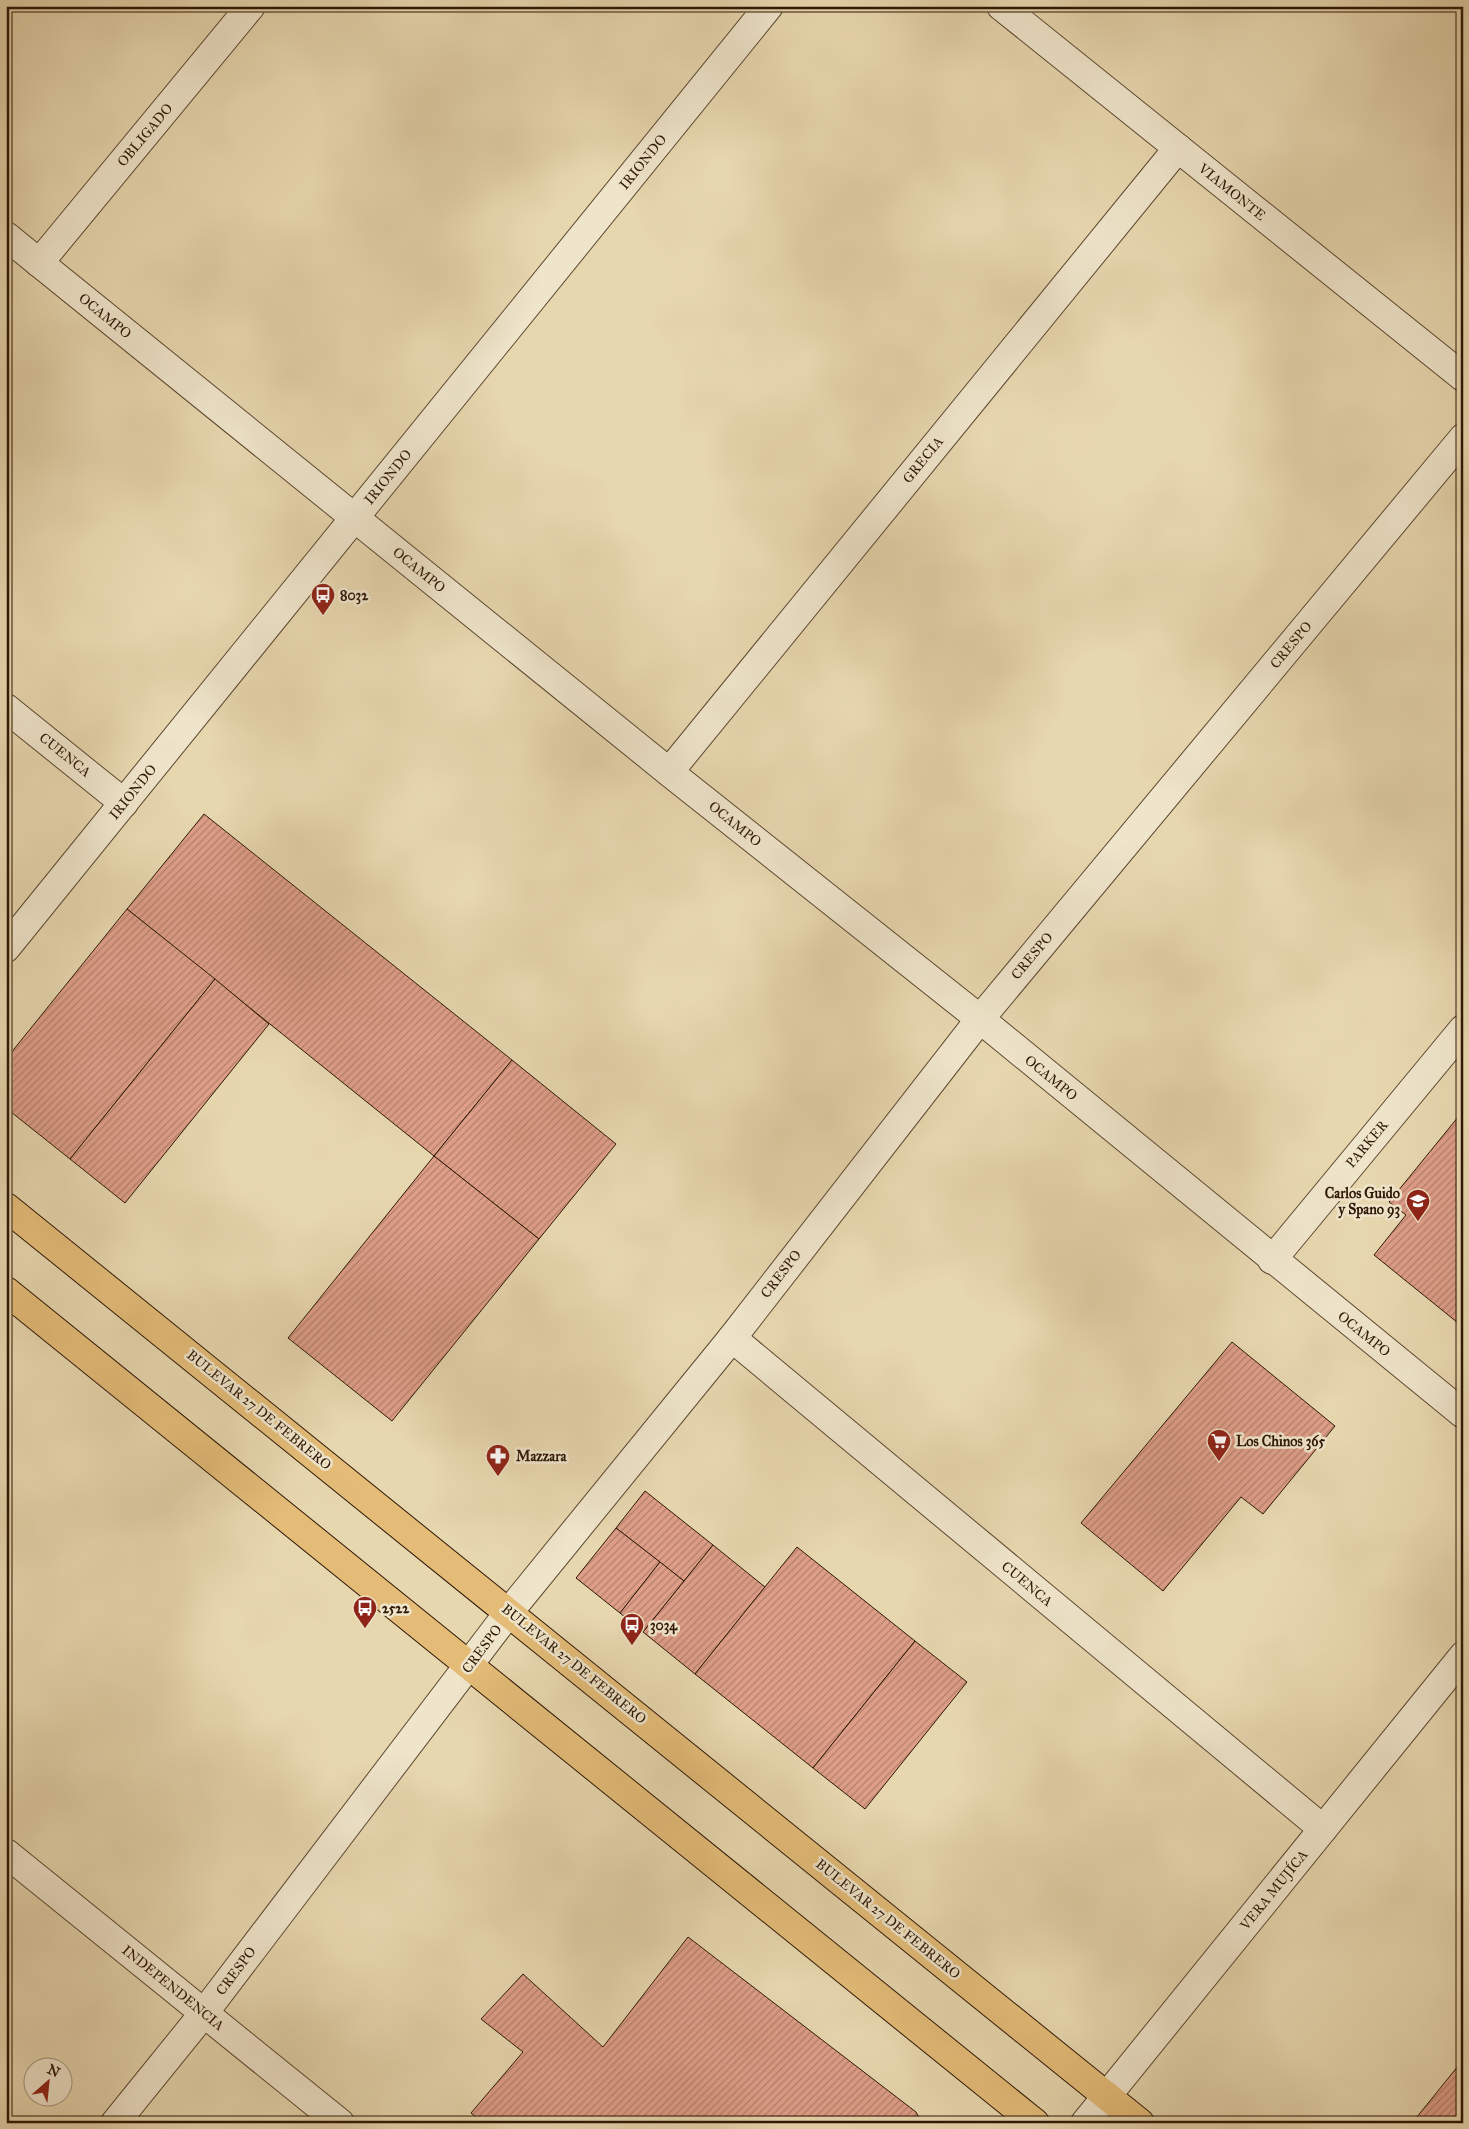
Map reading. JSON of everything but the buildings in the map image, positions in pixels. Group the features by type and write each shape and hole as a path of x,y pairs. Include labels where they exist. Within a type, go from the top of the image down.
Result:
{"main road":[{"name":"BULEVAR 27 DE FEBRERO","path":"6,1207 1140,2123"},
{"path":"6,1291 1035,2123"}],"street":[{"name":"OBLIGADO","path":"39,263 251,6"},
{"name":"IRIONDO","path":"6,948 769,6"},
{"name":"VIAMONTE","path":"1001,6 1463,377"},
{"name":"GRECIA","path":"669,772 1178,148"},
{"name":"OCAMPO","path":"6,236 669,772 980,1019 1272,1260 1463,1414"},
{"name":"CRESPO","path":"115,2123 204,2013 509,1612 732,1338 980,1019 1463,438"},
{"name":"CUENCA","path":"6,708 124,803"},
{"name":"PARKER","path":"1272,1260 1463,1029"},
{"name":"CUENCA","path":"732,1338 1323,1829"},
{"name":"VERA MUJÍCA","path":"1085,2123 1463,1656"},
{"name":"INDEPENDENCIA","path":"6,1853 340,2123"}],"place":[{"name":"8032","path":"323,616"},
{"name":"Carlos Guido y Spano 93","path":"1418,1222"},
{"name":"Los Chinos 365","path":"1219,1462"},
{"name":"Mazzara","path":"498,1477"},
{"name":"2522","path":"365,1629"},
{"name":"3034","path":"632,1646"}]}
